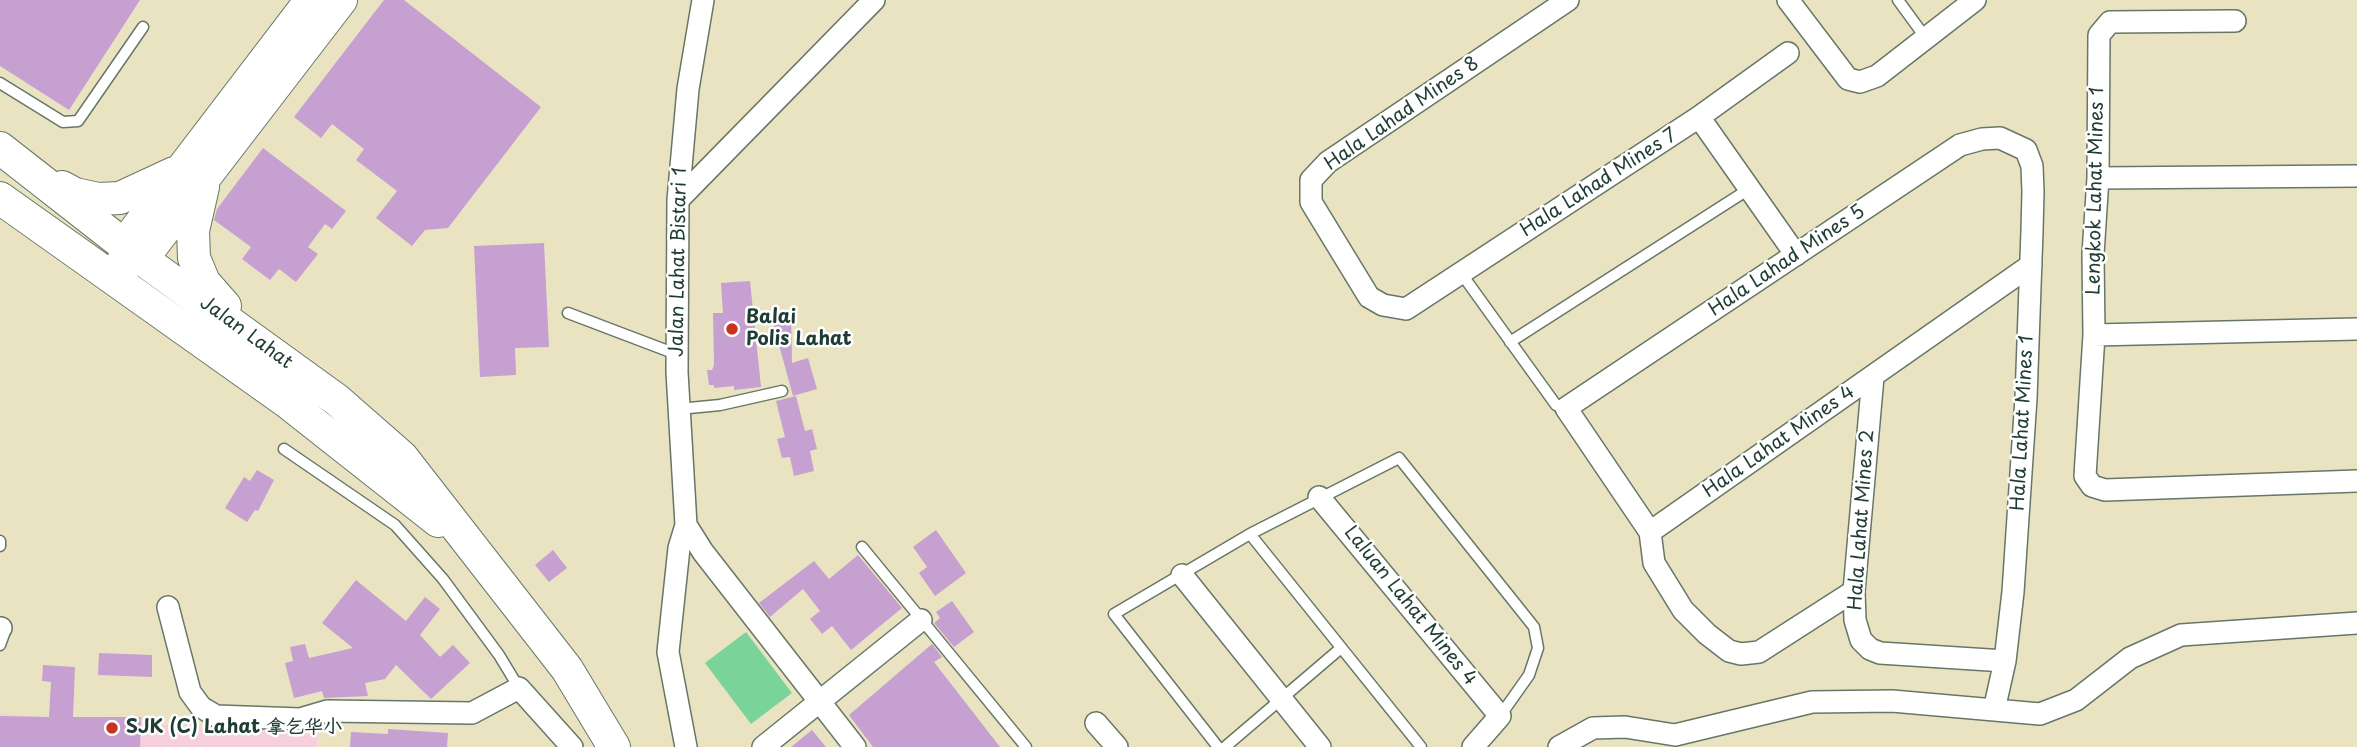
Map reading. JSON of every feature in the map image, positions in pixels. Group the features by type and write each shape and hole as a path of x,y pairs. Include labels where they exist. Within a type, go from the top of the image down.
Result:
{"main road":[{"path":"0,189 97,258 114,263 132,255 193,173 311,0"},
{"path":"12,157 75,194 98,199 120,198 193,173 341,0"},
{"name":"Jalan Lahat","path":"12,157 132,255 246,331 337,400 402,457 567,669 614,747"},
{"path":"193,173 194,258 204,282 246,331"},
{"name":"Jalan Lahat","path":"0,198 286,402 467,543"},
{"path":"132,255 138,284 148,294 260,369 386,482"}],"street":[{"name":"Jalan Lahat Bistari 1","path":"686,747 668,652 679,548 686,525 676,354 678,200 688,89 702,0"},
{"path":"678,200 874,0"},
{"name":"Hala Lahad Mines 8","path":"1406,309 1383,304 1369,297 1311,202 1311,180 1328,162 1568,0"},
{"path":"1788,0 1848,79 1860,82 1877,76 1975,0"},
{"name":"Lengkok Lahat Mines 1","path":"2235,21 2110,22 2099,35 2098,178 2093,254 2094,335 2085,476 2092,486 2105,490 2357,481"},
{"name":"Hala Lahad Mines 7","path":"1406,309 1699,117 1788,53"},
{"path":"1699,117 1796,255"},
{"name":"Hala Lahad Mines 5","path":"1566,408 1960,145 1982,139 2000,138 2014,143"},
{"name":"Hala Lahat Mines 1","path":"1994,710 2005,662 2016,551 2031,265 2032,166 2026,150 2014,143"},
{"path":"2098,178 2357,176"},
{"name":"Hala Lahat Mines 4","path":"1650,532 2031,265"},
{"path":"2094,335 2357,329"},
{"name":"Hala Lahat Mines 2","path":"1873,377 1854,591 1855,620 1861,640 1870,649 2005,662"},
{"path":"1566,408 1650,532 1654,564 1683,610 1729,651 1741,654 1759,652 1854,591"},
{"name":"Laluan Lahat Mines 4","path":"1320,497 1500,716"},
{"name":"Jalan Lahat Bistari 1","path":"686,525 698,547 855,747"},
{"path":"1182,575 1320,747"},
{"path":"168,607 190,692 201,707 216,716 300,719 327,711 472,713 519,688 572,747"},
{"path":"764,747 921,620"},
{"path":"1559,747 1592,728 1625,727 1675,735 1812,702 1892,701 2040,713 2076,699 2130,658 2181,635 2357,623"},
{"path":"1473,747 1500,716"},
{"path":"1097,723 1117,747"}],"lane":[{"path":"1898,0 1926,37"},
{"path":"0,83 63,122 78,121 143,27"},
{"path":"1510,342 1749,189"},
{"path":"1461,273 1556,405 1566,408"},
{"path":"568,313 676,354"},
{"path":"679,410 720,405 782,391"},
{"path":"284,449 395,525 443,579 499,654 519,688"},
{"path":"1218,747 1114,614 1250,534 1399,458 1534,627 1538,648 1529,675 1500,716"},
{"path":"1250,534 1421,747"},
{"path":"862,547 1026,747"},
{"path":"0,628 5,634 0,645"},
{"path":"1225,747 1341,648"}],"shaded area":[{"name":"SJK (C) Lahat 拿乞华小","path":"0,714 317,735 317,747 0,747"}],"green space":[{"path":"746,632 792,693 751,724 705,663"}],"building":[{"path":"0,0 140,0 69,110 0,66"},
{"path":"384,0 404,0 541,107 448,228 425,230 412,246 376,218 397,191 356,160 364,149 332,124 321,138 294,117"},
{"path":"263,148 346,211 332,229 325,224 308,247 318,254 296,282 279,269 270,280 242,259 251,247 214,220 217,209"},
{"path":"544,243 549,347 515,348 516,375 480,377 474,246"},
{"path":"750,281 761,387 734,390 734,386 714,388 714,385 709,385 707,370 712,370 714,365 713,313 723,313 721,283"},
{"path":"770,312 791,312 792,363 808,358 817,389 793,396"},
{"path":"796,396 805,431 812,429 817,449 810,451 814,471 794,476 790,457 782,458 777,439 785,437 776,401"},
{"path":"257,470 274,480 258,511 255,510 247,522 225,508 244,477 250,481"},
{"path":"936,530 966,573 935,596 919,573 927,567 913,547"},
{"path":"553,550 567,568 549,582 535,565"},
{"path":"858,555 902,608 851,650 832,626 822,634 810,619 820,611 803,589 770,617 759,603 814,561 829,579"},
{"path":"356,580 406,621 425,597 440,609 420,635 440,657 453,645 470,663 431,699 396,665 385,679 365,683 368,696 324,698 322,691 294,698 285,663 293,661 290,647 305,644 309,658 353,648 322,623"},
{"path":"952,601 974,632 954,647 934,623 940,618 936,612"},
{"path":"932,644 942,657 934,662 1000,747 873,747 849,715"},
{"path":"99,653 152,655 152,677 98,675"},
{"path":"43,665 75,667 73,717 141,717 140,747 0,747 0,716 49,717 51,682 42,681"},
{"path":"388,729 448,733 447,747 350,747 351,732 388,734"},
{"path":"812,730 826,747 791,747"}],"place":[{"name":"Balai Polis Lahat","path":"732,329"},
{"name":"SJK (C) Lahat 拿乞华小","path":"112,728"}]}
